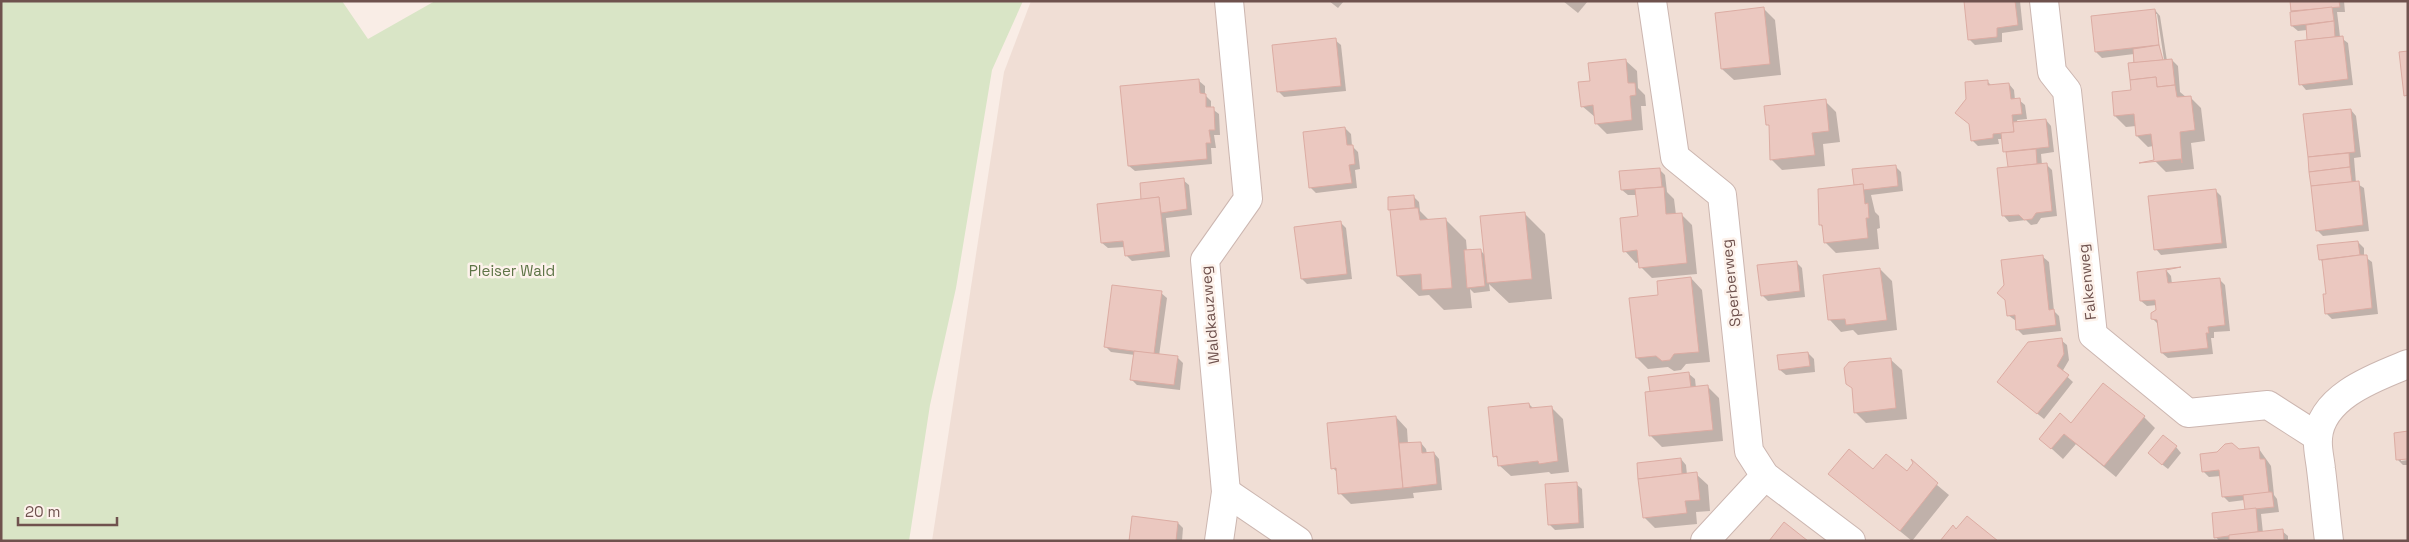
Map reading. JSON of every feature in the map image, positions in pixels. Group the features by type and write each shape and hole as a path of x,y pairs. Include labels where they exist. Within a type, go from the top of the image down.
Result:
{"street":[{"name":"Waldkauzweg","path":"1219,541 1226,492 1204,260 1248,199 1229,1"},
{"name":"Sperberweg","path":"1652,1 1675,157 1722,195 1749,451 1765,476 1851,541"},
{"name":"Falkenweg","path":"2044,1 2052,72 2067,91 2093,335 2188,413 2268,405 2318,437"},
{"path":"2329,541 2318,437 2325,419 2336,404 2353,389 2408,364"},
{"path":"1705,541 1765,476"},
{"path":"1226,492 1298,541"}],"shaded area":[{"path":"1031,1 2408,1 2408,541 932,541 1004,72"}],"green space":[{"name":"Pleiser Wald","path":"1,1 342,1 368,39 435,1 1023,1 992,70 956,288 930,405 909,541 1,541"}],"building":[{"path":"1964,1 2015,1 2018,25 1997,28 1997,37 1968,40"},
{"path":"2290,1 2339,1 2340,7 2291,11"},
{"path":"1764,7 1770,64 1721,69 1715,13"},
{"path":"2332,7 2334,21 2291,26 2290,12"},
{"path":"2155,9 2159,45 2095,52 2091,16"},
{"path":"2334,21 2335,37 2307,40 2306,25"},
{"path":"2343,36 2348,79 2299,85 2295,41"},
{"path":"1336,38 1341,86 1277,92 1272,45"},
{"path":"2159,45 2163,60 2134,63 2133,49"},
{"path":"2408,51 2408,95 2404,96 2399,52"},
{"path":"1626,59 1628,83 1635,83 1636,95 1630,96 1632,120 1595,124 1593,105 1581,107 1578,82 1590,81 1588,63"},
{"path":"2172,59 2175,85 2157,87 2156,77 2130,80 2128,63"},
{"path":"2156,77 2157,87 2175,85 2177,97 2191,96 2195,130 2180,132 2182,163 2181,159 2139,163 2154,160 2151,134 2136,136 2134,114 2114,116 2112,92 2131,90 2130,80"},
{"path":"1199,79 1200,93 1206,94 1206,107 1214,107 1215,130 1209,130 1211,143 1206,143 1207,159 1128,166 1120,86"},
{"path":"1988,80 1988,85 2009,83 2011,99 2020,98 2022,114 2012,115 2014,132 1993,134 1993,138 1971,141 1969,124 1955,113 1966,99 1965,82"},
{"path":"1826,99 1829,131 1812,133 1815,155 1770,160 1769,125 1766,125 1764,106"},
{"path":"2351,109 2355,152 2308,157 2303,114"},
{"path":"2046,119 2049,147 2003,152 2001,133 2014,132 2013,122"},
{"path":"1345,127 1347,145 1353,145 1355,164 1349,165 1352,183 1309,188 1303,132"},
{"path":"2036,149 2037,164 2008,167 2006,152"},
{"path":"2349,153 2350,167 2309,172 2308,157"},
{"path":"2047,163 2052,211 2036,213 2032,219 2024,220 2019,215 2002,216 1997,168"},
{"path":"1896,165 1898,186 1863,190 1863,184 1854,185 1852,169"},
{"path":"2350,167 2352,182 2311,186 2309,172"},
{"path":"1660,168 1662,187 1621,190 1619,171"},
{"path":"1184,178 1187,209 1161,213 1159,197 1141,200 1140,183"},
{"path":"2359,181 2363,225 2316,231 2311,186"},
{"path":"1863,184 1865,204 1868,203 1869,218 1866,218 1868,238 1824,243 1822,225 1819,225 1818,189"},
{"path":"1664,187 1666,214 1682,213 1687,263 1639,268 1637,250 1623,252 1620,218 1638,216 1635,189"},
{"path":"2216,189 2222,243 2154,250 2148,196"},
{"path":"1414,195 1415,208 1388,210 1388,197"},
{"path":"1159,197 1165,251 1125,256 1123,241 1101,243 1097,204"},
{"path":"1418,208 1420,220 1446,218 1452,288 1422,290 1421,274 1397,276 1390,210"},
{"path":"1525,212 1532,279 1487,283 1480,216"},
{"path":"1341,221 1347,274 1301,279 1294,227"},
{"path":"2358,241 2360,255 2319,260 2317,245"},
{"path":"1481,249 1485,286 1467,288 1464,250"},
{"path":"2043,255 2049,310 2054,309 2056,325 2016,330 2015,315 2007,316 2005,300 1997,293 2004,285 2001,260"},
{"path":"2367,255 2372,308 2325,314 2323,294 2326,294 2322,260"},
{"path":"1797,261 1800,291 1761,296 1757,265"},
{"path":"2181,267 2166,270 2168,283 2220,278 2225,325 2208,327 2209,333 2206,333 2208,348 2161,353 2157,320 2151,319 2151,313 2156,310 2155,300 2140,301 2137,272"},
{"path":"1880,268 1887,320 1846,325 1845,319 1828,320 1823,275"},
{"path":"1691,277 1699,352 1674,354 1670,360 1662,361 1656,356 1636,358 1629,298 1658,295 1657,281"},
{"path":"1112,285 1162,291 1154,354 1104,347"},
{"path":"2062,338 2064,354 2057,366 2069,375 2037,414 1997,382 2028,342"},
{"path":"1134,351 1178,356 1174,385 1130,380"},
{"path":"1808,352 1810,366 1779,370 1777,355"},
{"path":"1891,358 1896,408 1854,413 1852,388 1846,384 1844,368 1849,362"},
{"path":"1689,372 1691,388 1650,392 1648,377"},
{"path":"2103,383 2145,416 2104,466 2064,434 2051,449 2039,439 2060,413 2071,423"},
{"path":"1708,385 1713,430 1649,436 1645,392"},
{"path":"1529,403 1530,408 1552,406 1558,461 1539,464 1538,461 1498,466 1497,456 1493,457 1488,407"},
{"path":"1396,416 1403,488 1338,494 1336,468 1331,469 1327,423"},
{"path":"2408,431 2408,459 2396,460 2394,433"},
{"path":"2163,435 2177,446 2162,465 2148,453"},
{"path":"1421,442 1422,453 1434,452 1437,484 1403,488 1399,443"},
{"path":"2232,443 2239,449 2259,447 2260,459 2265,459 2269,493 2222,497 2219,470 2202,472 2200,454 2217,452 2225,444"},
{"path":"1849,449 1873,469 1886,454 1907,471 1913,463 1911,459 1938,483 1900,531 1828,474"},
{"path":"1681,458 1682,474 1638,479 1637,463"},
{"path":"1697,472 1700,500 1685,501 1687,513 1643,518 1638,479"},
{"path":"1577,482 1579,523 1548,525 1545,484"},
{"path":"2272,492 2274,507 2245,510 2243,495"},
{"path":"2256,508 2258,532 2214,538 2212,513"},
{"path":"1132,516 1178,522 1176,541 1129,541"},
{"path":"1967,516 1998,541 1940,541 1953,525 1956,529"},
{"path":"1784,522 1808,541 1769,541"},
{"path":"2283,529 2284,541 2229,541 2229,535"}]}
